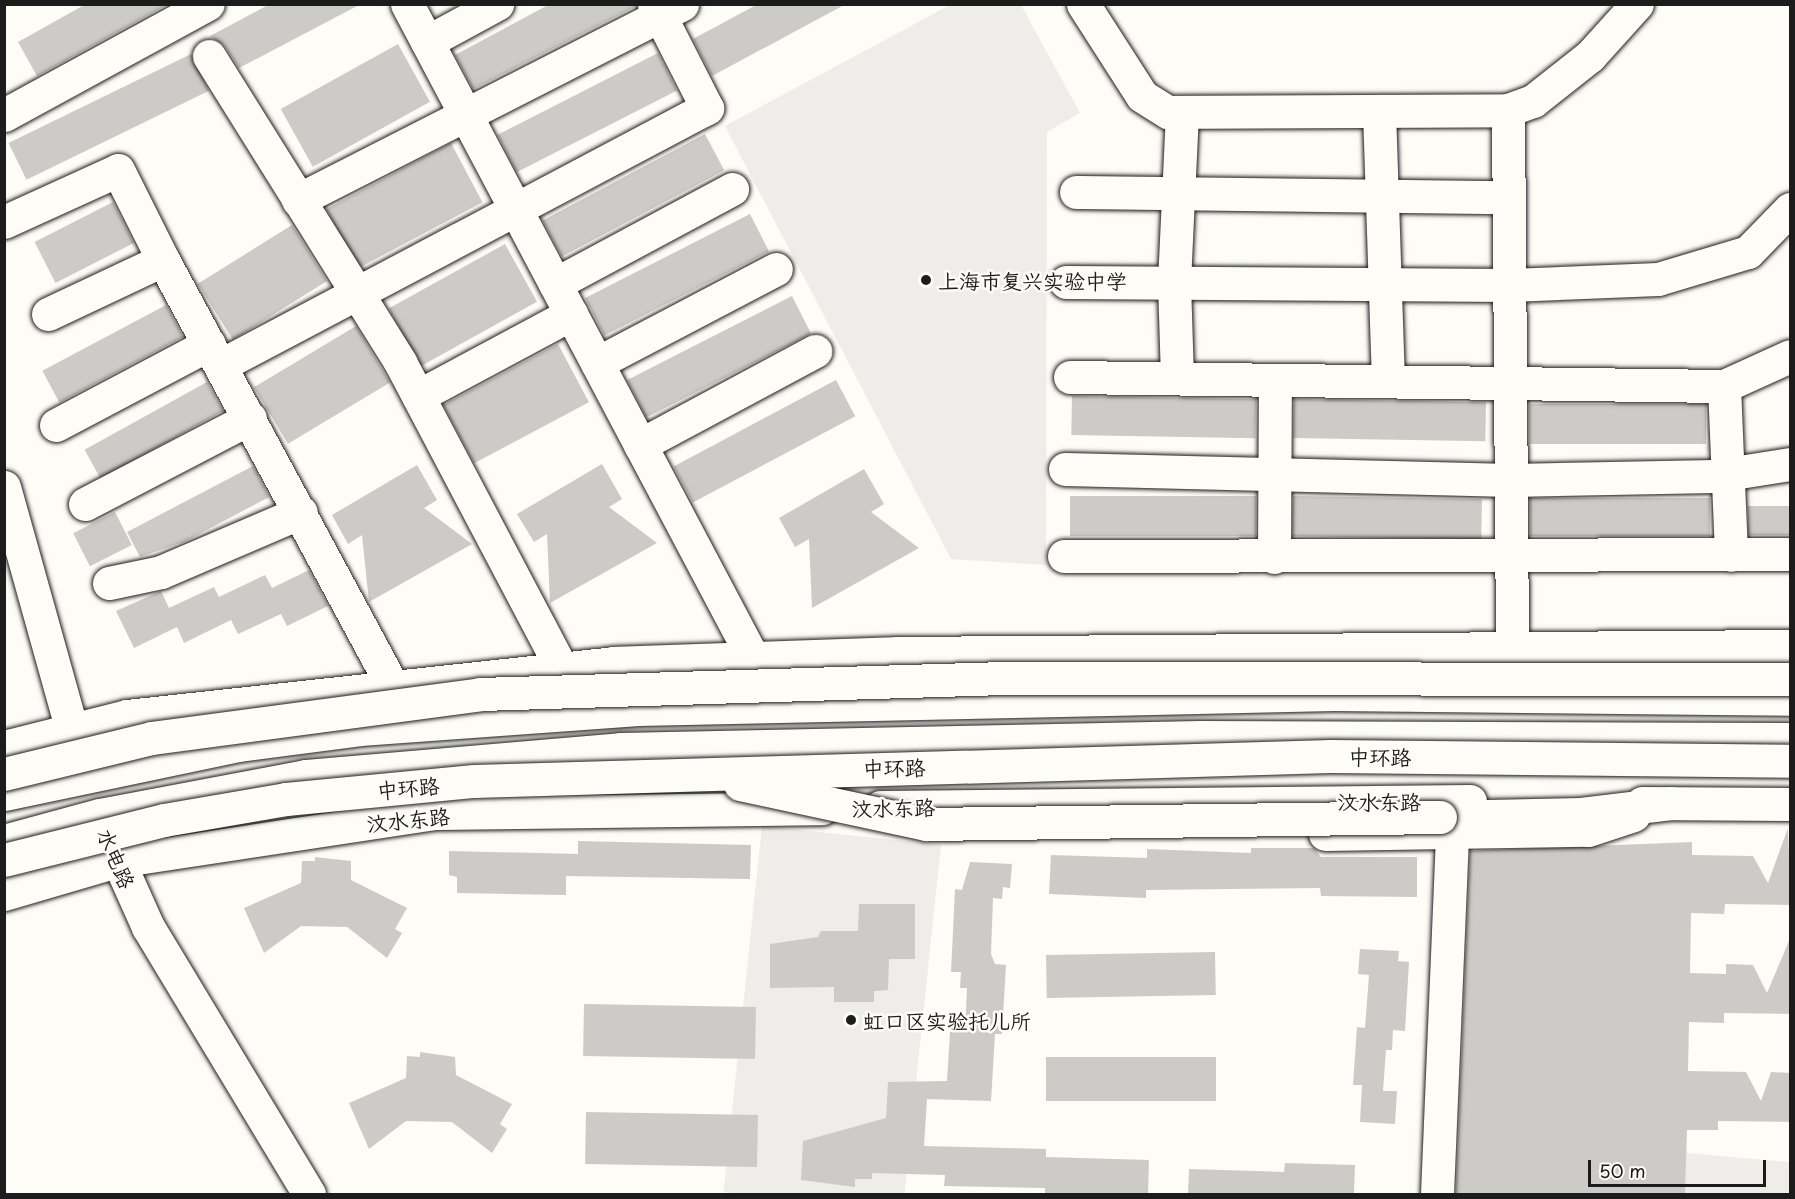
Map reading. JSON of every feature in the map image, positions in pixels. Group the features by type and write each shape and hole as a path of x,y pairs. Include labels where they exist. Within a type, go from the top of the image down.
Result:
{"main road":[{"path":"4,115 208,4"},
{"path":"407,4 753,658"},
{"path":"427,42 497,4"},
{"path":"1083,4 1142,96 1168,112 1508,110 1533,101 1590,56 1637,4"},
{"path":"56,425 357,294 707,108 665,8 298,200"},
{"path":"209,56 418,396 561,668"},
{"path":"1508,110 1512,646"},
{"path":"1379,111 1380,196 1388,381"},
{"path":"1177,378 1174,282 1176,193 1182,112"},
{"path":"4,222 118,170 163,260 301,512 393,687"},
{"path":"555,284 732,189"},
{"path":"1076,192 1509,197"},
{"path":"1066,282 1510,285 1658,279 1696,271 1748,252 1791,209"},
{"path":"48,314 163,260"},
{"path":"597,363 776,269"},
{"path":"418,396 571,314"},
{"path":"640,445 815,351"},
{"path":"1070,377 1724,386 1791,356"},
{"path":"1274,557 1275,380"},
{"path":"1724,386 1731,555"},
{"path":"85,504 250,418"},
{"path":"1065,469 1511,480 1728,474 1791,464"},
{"name":"水电路","path":"4,487 84,774 117,861 148,927 309,1194"},
{"path":"109,583 161,572 301,512"},
{"path":"1064,556 1513,558 1791,554"},
{"path":"1585,696 1683,645"},
{"path":"4,747 72,728 127,716 561,668 898,653 1512,646 1791,646"},
{"path":"898,653 1079,698"},
{"path":"4,774 152,738 480,694 1015,678 1791,679"},
{"path":"4,794 84,774 239,745 506,717 1079,698 1585,696 1791,699"},
{"path":"908,807 1077,739"},
{"path":"4,841 100,815 306,776 446,761 620,749 1077,739 1791,739"},
{"name":"中环路","path":"4,860 164,820 286,799 474,781 688,772 1331,756 1791,762"},
{"path":"446,761 558,815"},
{"path":"688,772 926,824 1446,826"},
{"path":"764,809 922,834 1446,826 1581,814 1670,803"},
{"name":"汶水东路","path":"4,894 117,861 435,813 558,815 908,807 1791,804"},
{"path":"1437,1194 1446,826"}],"shaded area":[{"name":"上海市复兴实验中学","path":"950,5 1021,5 1080,113 1047,132 1046,565 951,559 725,126"},
{"name":"虹口区实验托儿所","path":"762,826 941,845 904,1194 743,1194 724,1192"},
{"path":"1686,1153 1790,1162 1790,1194 1685,1194"}],"building":[{"path":"86,4 168,4 37,76 18,42"},
{"path":"270,4 361,4 239,68 225,46 210,36"},
{"path":"550,4 636,6 473,89 455,55"},
{"path":"758,4 846,4 712,76 693,39"},
{"path":"398,44 430,102 313,167 281,109"},
{"path":"658,53 677,90 517,172 498,135"},
{"path":"191,54 209,91 27,180 9,143"},
{"path":"705,134 724,170 562,257 543,220"},
{"path":"451,143 482,202 358,268 327,209"},
{"path":"113,202 134,243 55,283 35,242"},
{"path":"750,214 769,251 604,335 585,298"},
{"path":"292,225 327,281 233,340 198,284"},
{"path":"505,244 537,302 421,366 389,308"},
{"path":"792,296 811,333 646,417 627,380"},
{"path":"166,305 183,337 59,403 42,371"},
{"path":"356,326 390,383 288,444 254,387"},
{"path":"558,344 589,402 474,463 443,405"},
{"path":"836,380 855,416 693,503 674,466"},
{"path":"207,382 223,411 101,479 85,450"},
{"path":"1072,396 1256,399 1255,438 1071,435"},
{"path":"1294,399 1486,402 1485,441 1293,438"},
{"path":"1529,404 1706,404 1706,444 1529,444"},
{"path":"602,464 622,499 609,507 657,543 550,603 547,534 534,542 517,514"},
{"path":"417,465 437,500 424,508 472,544 369,602 362,535 348,544 332,515"},
{"path":"253,466 269,497 186,541 140,557 127,532"},
{"path":"864,469 884,504 871,512 919,548 812,608 809,539 795,547 779,518"},
{"path":"1070,496 1256,496 1256,536 1070,536"},
{"path":"1293,496 1482,499 1481,539 1292,536"},
{"path":"1530,498 1710,498 1710,536 1530,536"},
{"path":"1748,506 1790,506 1790,535 1748,535"},
{"path":"115,512 132,545 90,566 73,533"},
{"path":"309,570 328,606 287,626 281,614 238,634 231,620 184,643 177,627 134,648 116,611 161,591 169,608 214,587 219,597 265,575 272,588"},
{"path":"1788,828 1791,905 1725,904 1724,914 1691,913 1690,973 1726,974 1726,964 1753,965 1767,993 1791,936 1791,1014 1724,1013 1724,1023 1689,1022 1688,1071 1746,1072 1761,1101 1771,1072 1791,1073 1791,1122 1718,1121 1718,1130 1687,1130 1685,1194 1456,1194 1470,851 1692,842 1692,855 1753,856 1768,883"},
{"path":"578,841 751,845 750,879 566,876 566,895 457,893 457,877 449,875 449,851 578,854"},
{"path":"1251,848 1314,848 1321,857 1417,857 1417,897 1321,896 1320,888 1146,890 1146,898 1049,894 1051,855 1147,858 1147,849 1251,853"},
{"path":"315,857 351,861 351,880 407,908 395,929 402,933 387,958 347,927 301,926 264,953 244,908 301,883 302,861 315,861"},
{"path":"970,862 1012,864 1010,888 1003,887 1002,899 993,898 991,954 995,964 1006,965 1002,1034 995,1034 991,1101 927,1099 924,1146 1046,1149 1046,1157 1149,1160 1148,1194 1045,1194 1045,1188 944,1186 945,1175 872,1173 872,1179 855,1179 855,1187 801,1180 803,1141 886,1118 888,1082 947,1081 950,1032 965,1032 967,988 960,988 961,972 951,972 955,889 962,890"},
{"path":"859,904 915,904 915,959 889,959 888,990 874,991 874,1002 834,1002 834,987 770,988 770,944 818,937 821,931 858,931"},
{"path":"1360,949 1399,951 1398,961 1409,962 1405,1031 1393,1030 1392,1050 1386,1050 1383,1091 1397,1091 1395,1124 1360,1122 1362,1085 1353,1085 1357,1027 1365,1028 1369,975 1358,974"},
{"path":"1215,952 1216,995 1047,998 1046,955"},
{"path":"584,1004 756,1007 755,1059 583,1056"},
{"path":"420,1052 455,1057 456,1075 512,1104 500,1124 507,1129 492,1153 452,1122 406,1121 369,1149 349,1103 406,1078 407,1056 420,1057"},
{"path":"1046,1057 1216,1057 1216,1101 1046,1101"},
{"path":"586,1112 758,1115 757,1167 585,1164"},
{"path":"1285,1163 1355,1165 1354,1194 1188,1194 1189,1169 1284,1172"}],"place":[{"name":"上海市复兴实验中学","path":"926,280"},
{"name":"虹口区实验托儿所","path":"851,1020"}]}
